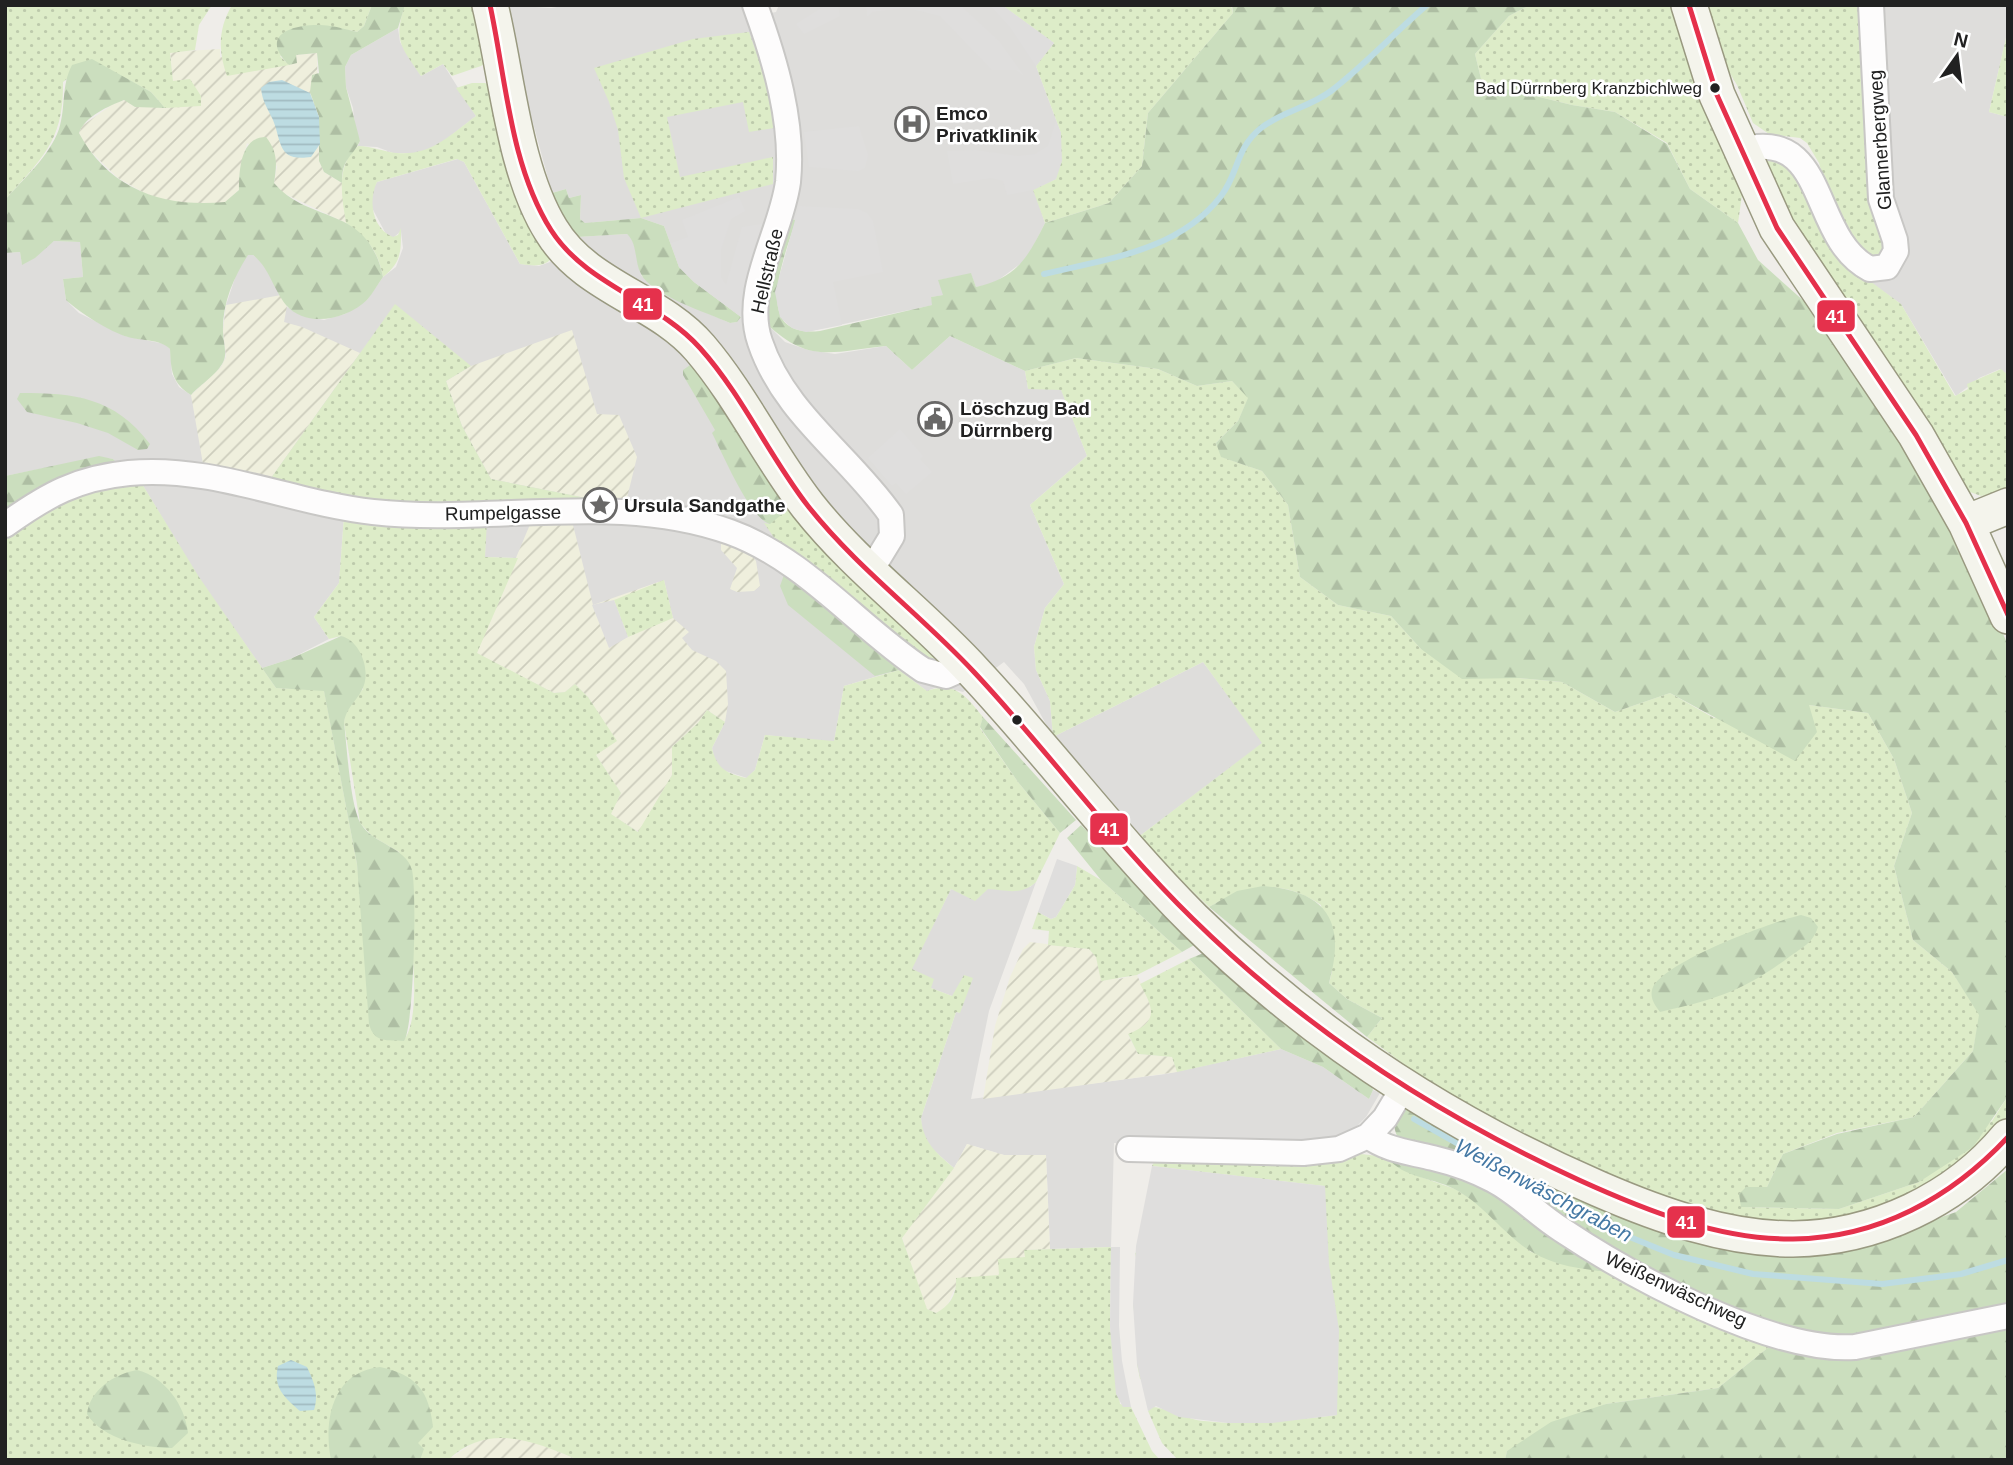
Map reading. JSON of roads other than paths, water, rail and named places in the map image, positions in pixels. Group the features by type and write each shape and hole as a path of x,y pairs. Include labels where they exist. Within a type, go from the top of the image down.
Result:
{"main road":[{"path":"490,5 531,191 562,247 587,271 668,321 695,342 718,370 807,505 870,572 969,666 1143,867 1196,921 1317,1026 1403,1088 1539,1163 1635,1205 1702,1226 1755,1236 1794,1239 1840,1234 1888,1222 1926,1205 1964,1180 2008,1137"},
{"path":"1689,5 1698,41 1740,150 1777,228 1916,435 1966,523 2008,616"},
{"path":"1966,523 2008,506"}],"street":[{"name":"Hellstraße","path":"755,5 779,82 788,162 782,211 756,304 755,327 765,356 802,416 891,515 892,536 870,572"},
{"name":"Glannerbergweg","path":"1740,150 1765,146 1797,157 1826,215 1852,256 1870,269 1887,267 1896,251 1881,199 1871,5"},
{"name":"Rumpelgasse","path":"5,525 47,495 87,479 131,472 164,472 234,481 330,506 374,512 590,512 674,519 729,532 766,549 923,670 946,676 969,666"},
{"path":"1129,1149 1320,1153 1355,1144 1368,1136 1403,1088"},
{"name":"Weißenwäschweg","path":"1368,1136 1394,1150 1454,1164 1493,1180 1558,1228 1621,1265 1717,1312 1798,1342 1836,1348 1855,1347 2008,1316"}],"water":[{"path":"282,80 310,93 319,117 320,144 311,157 300,158 286,153 264,101 261,88 269,82"},
{"path":"291,1360 307,1367 315,1388 314,1410 300,1411 279,1386 278,1366"}],"waterway":[{"path":"1044,274 1140,250 1163,241 1204,215 1227,187 1246,144 1261,128 1331,91 1427,5"},
{"name":"Weißenwäschgraben","path":"1414,1119 1605,1227 1674,1255 1753,1274 1882,1284 1961,1274 2008,1260"}],"place":[{"name":"Bad Dürrnberg Kranzbichlweg","path":"1715,88"},
{"name":"Emco Privatklinik","path":"912,124"},
{"name":"Löschzug Bad Dürrnberg","path":"935,419"},
{"name":"Ursula Sandgathe","path":"600,505"}]}
